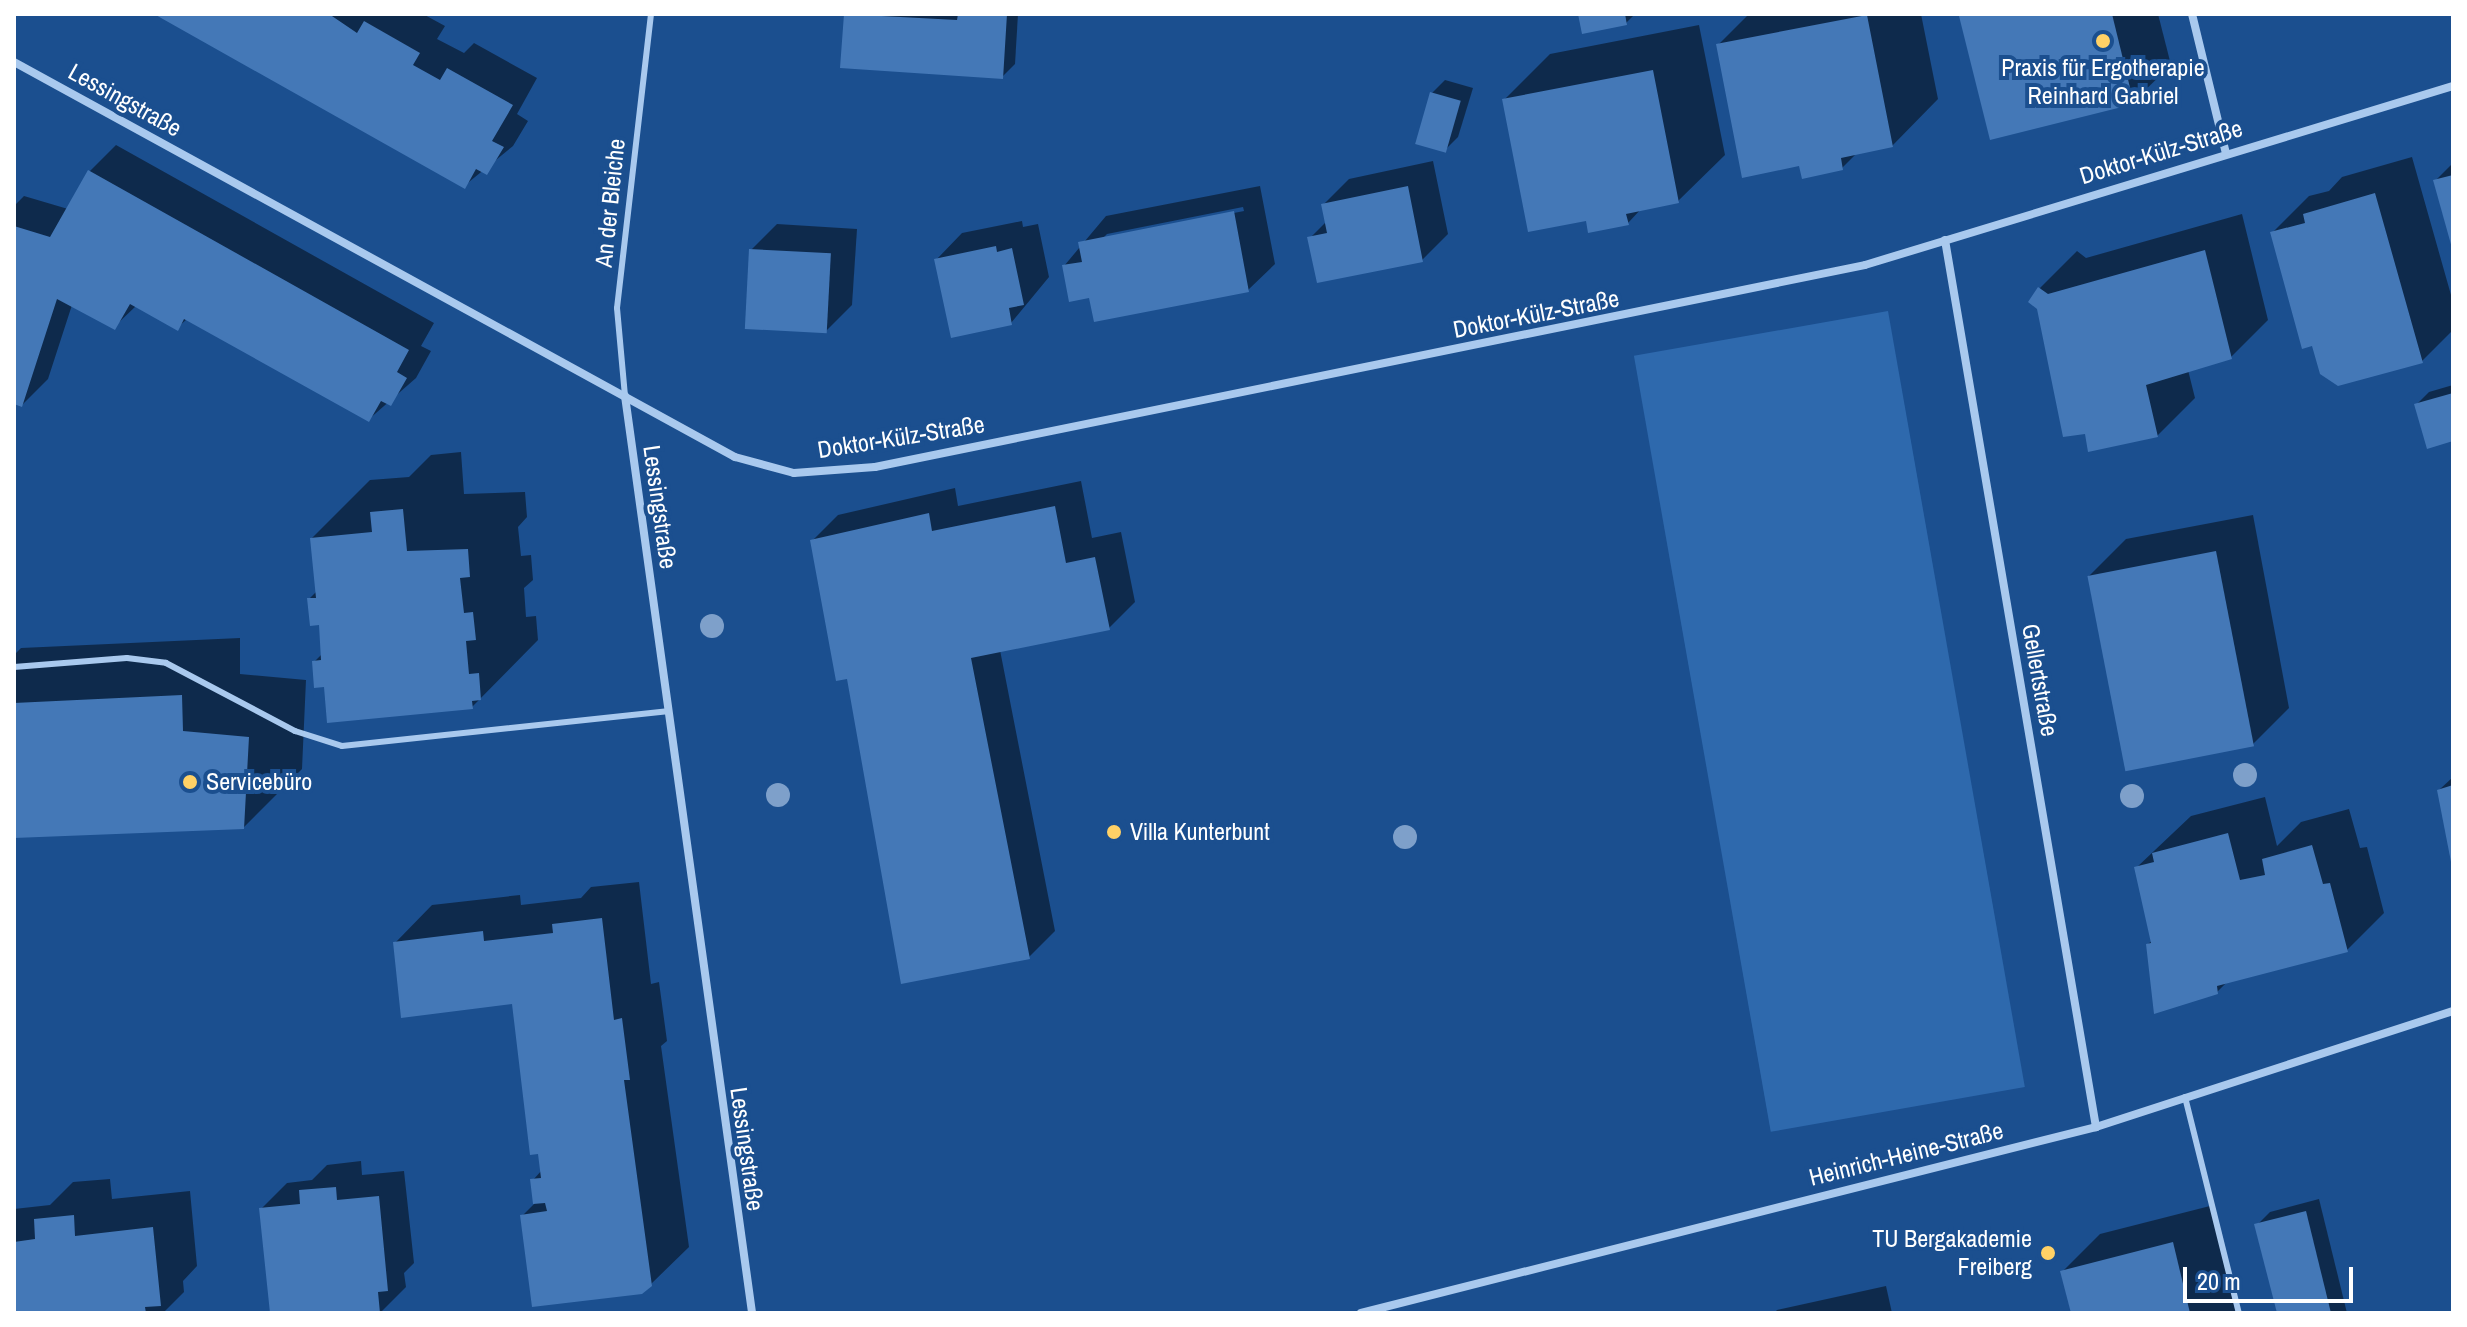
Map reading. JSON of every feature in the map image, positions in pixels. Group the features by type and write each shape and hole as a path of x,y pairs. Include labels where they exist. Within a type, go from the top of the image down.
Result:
{"street":[{"path":"2192,14 2226,153"},
{"name":"Lessingstraße","path":"14,62 625,396 752,1313"},
{"name":"Doktor-Külz-Straße","path":"625,396 735,457 794,473 875,467 1736,294 1865,265 2453,86"},
{"name":"Gellertstraße","path":"1945,240 2096,1127"},
{"name":"Heinrich-Heine-Straße","path":"1361,1313 2096,1127 2453,1011"}],"lane":[{"name":"An der Bleiche","path":"625,396 617,308 651,14"},
{"path":"14,667 127,658 166,663 295,731 342,746 667,711"},
{"path":"2185,1097 2239,1313"}],"shaded area":[{"path":"1888,311 2025,1087 1771,1132 1634,356"}],"building":[{"path":"154,14 329,14 357,33 364,21 420,53 413,65 440,80 447,68 513,105 492,141 504,147 487,175 476,169 465,189"},
{"path":"844,14 957,20 958,14 1007,14 1003,79 840,68"},
{"path":"1578,14 1625,14 1627,25 1582,34"},
{"path":"2112,14 2134,104 1990,140 1959,16"},
{"path":"1867,15 1893,147 1841,158 1843,170 1802,179 1799,166 1742,178 1716,44"},
{"path":"1653,70 1679,203 1626,214 1629,225 1588,233 1586,221 1528,232 1502,99"},
{"path":"1430,92 1461,101 1446,153 1415,144"},
{"path":"88,170 409,350 397,372 407,378 391,406 381,401 369,422 184,319 178,331 130,304 115,330 57,299 22,407 14,404 14,226 50,237"},
{"path":"2453,175 2453,248 2452,248 2433,180"},
{"path":"1408,186 1423,262 1317,283 1307,237 1327,233 1321,204"},
{"path":"2375,193 2423,363 2338,386 2320,374 2312,346 2302,349 2270,232 2305,223 2303,214"},
{"path":"1234,211 1249,292 1094,322 1089,298 1069,302 1062,265 1082,262 1078,242"},
{"path":"996,246 997,252 1012,248 1024,305 1009,308 1012,325 951,338 934,259"},
{"path":"749,249 831,253 827,333 745,329"},
{"path":"2205,250 2232,359 2146,385 2158,437 2088,452 2085,434 2063,437 2037,309 2028,302 2038,287 2048,294"},
{"path":"2453,393 2453,441 2427,449 2414,404"},
{"path":"1055,506 1066,563 1095,557 1110,630 971,658 1030,959 901,984 847,679 836,681 810,540 929,513 932,531"},
{"path":"403,509 407,551 468,549 470,577 460,578 464,613 473,612 476,640 466,641 469,674 479,673 481,700 472,701 473,709 327,723 324,687 314,688 312,661 321,660 319,625 310,626 307,598 316,598 310,538 372,532 370,512"},
{"path":"2216,551 2254,746 2125,771 2087,576"},
{"path":"182,695 183,731 249,737 244,829 14,838 14,703"},
{"path":"2453,785 2453,867 2452,867 2437,790"},
{"path":"2228,833 2240,880 2265,875 2262,859 2312,845 2323,884 2330,883 2348,952 2217,986 2218,994 2154,1014 2146,944 2151,943 2134,867 2154,862 2152,853"},
{"path":"602,918 614,1020 622,1018 630,1080 624,1080 652,1286 642,1294 532,1307 520,1215 547,1211 545,1203 533,1204 530,1179 541,1178 538,1154 530,1155 512,1004 401,1018 393,942 483,931 484,941 553,933 552,924"},
{"path":"336,1187 337,1200 379,1196 388,1291 378,1292 380,1313 270,1313 259,1208 300,1204 299,1190"},
{"path":"2306,1211 2331,1313 2277,1313 2254,1224"},
{"path":"74,1215 75,1236 153,1227 161,1306 145,1307 146,1313 14,1313 14,1242 35,1239 34,1219"},
{"path":"2173,1242 2190,1313 2071,1313 2060,1271"}],"place":[{"name":"Praxis für Ergotherapie Reinhard Gabriel","path":"2103,41"},
{"name":"Servicebüro","path":"190,782"},
{"name":"Villa Kunterbunt","path":"1114,832"},
{"name":"TU Bergakademie Freiberg","path":"2048,1253"}]}
